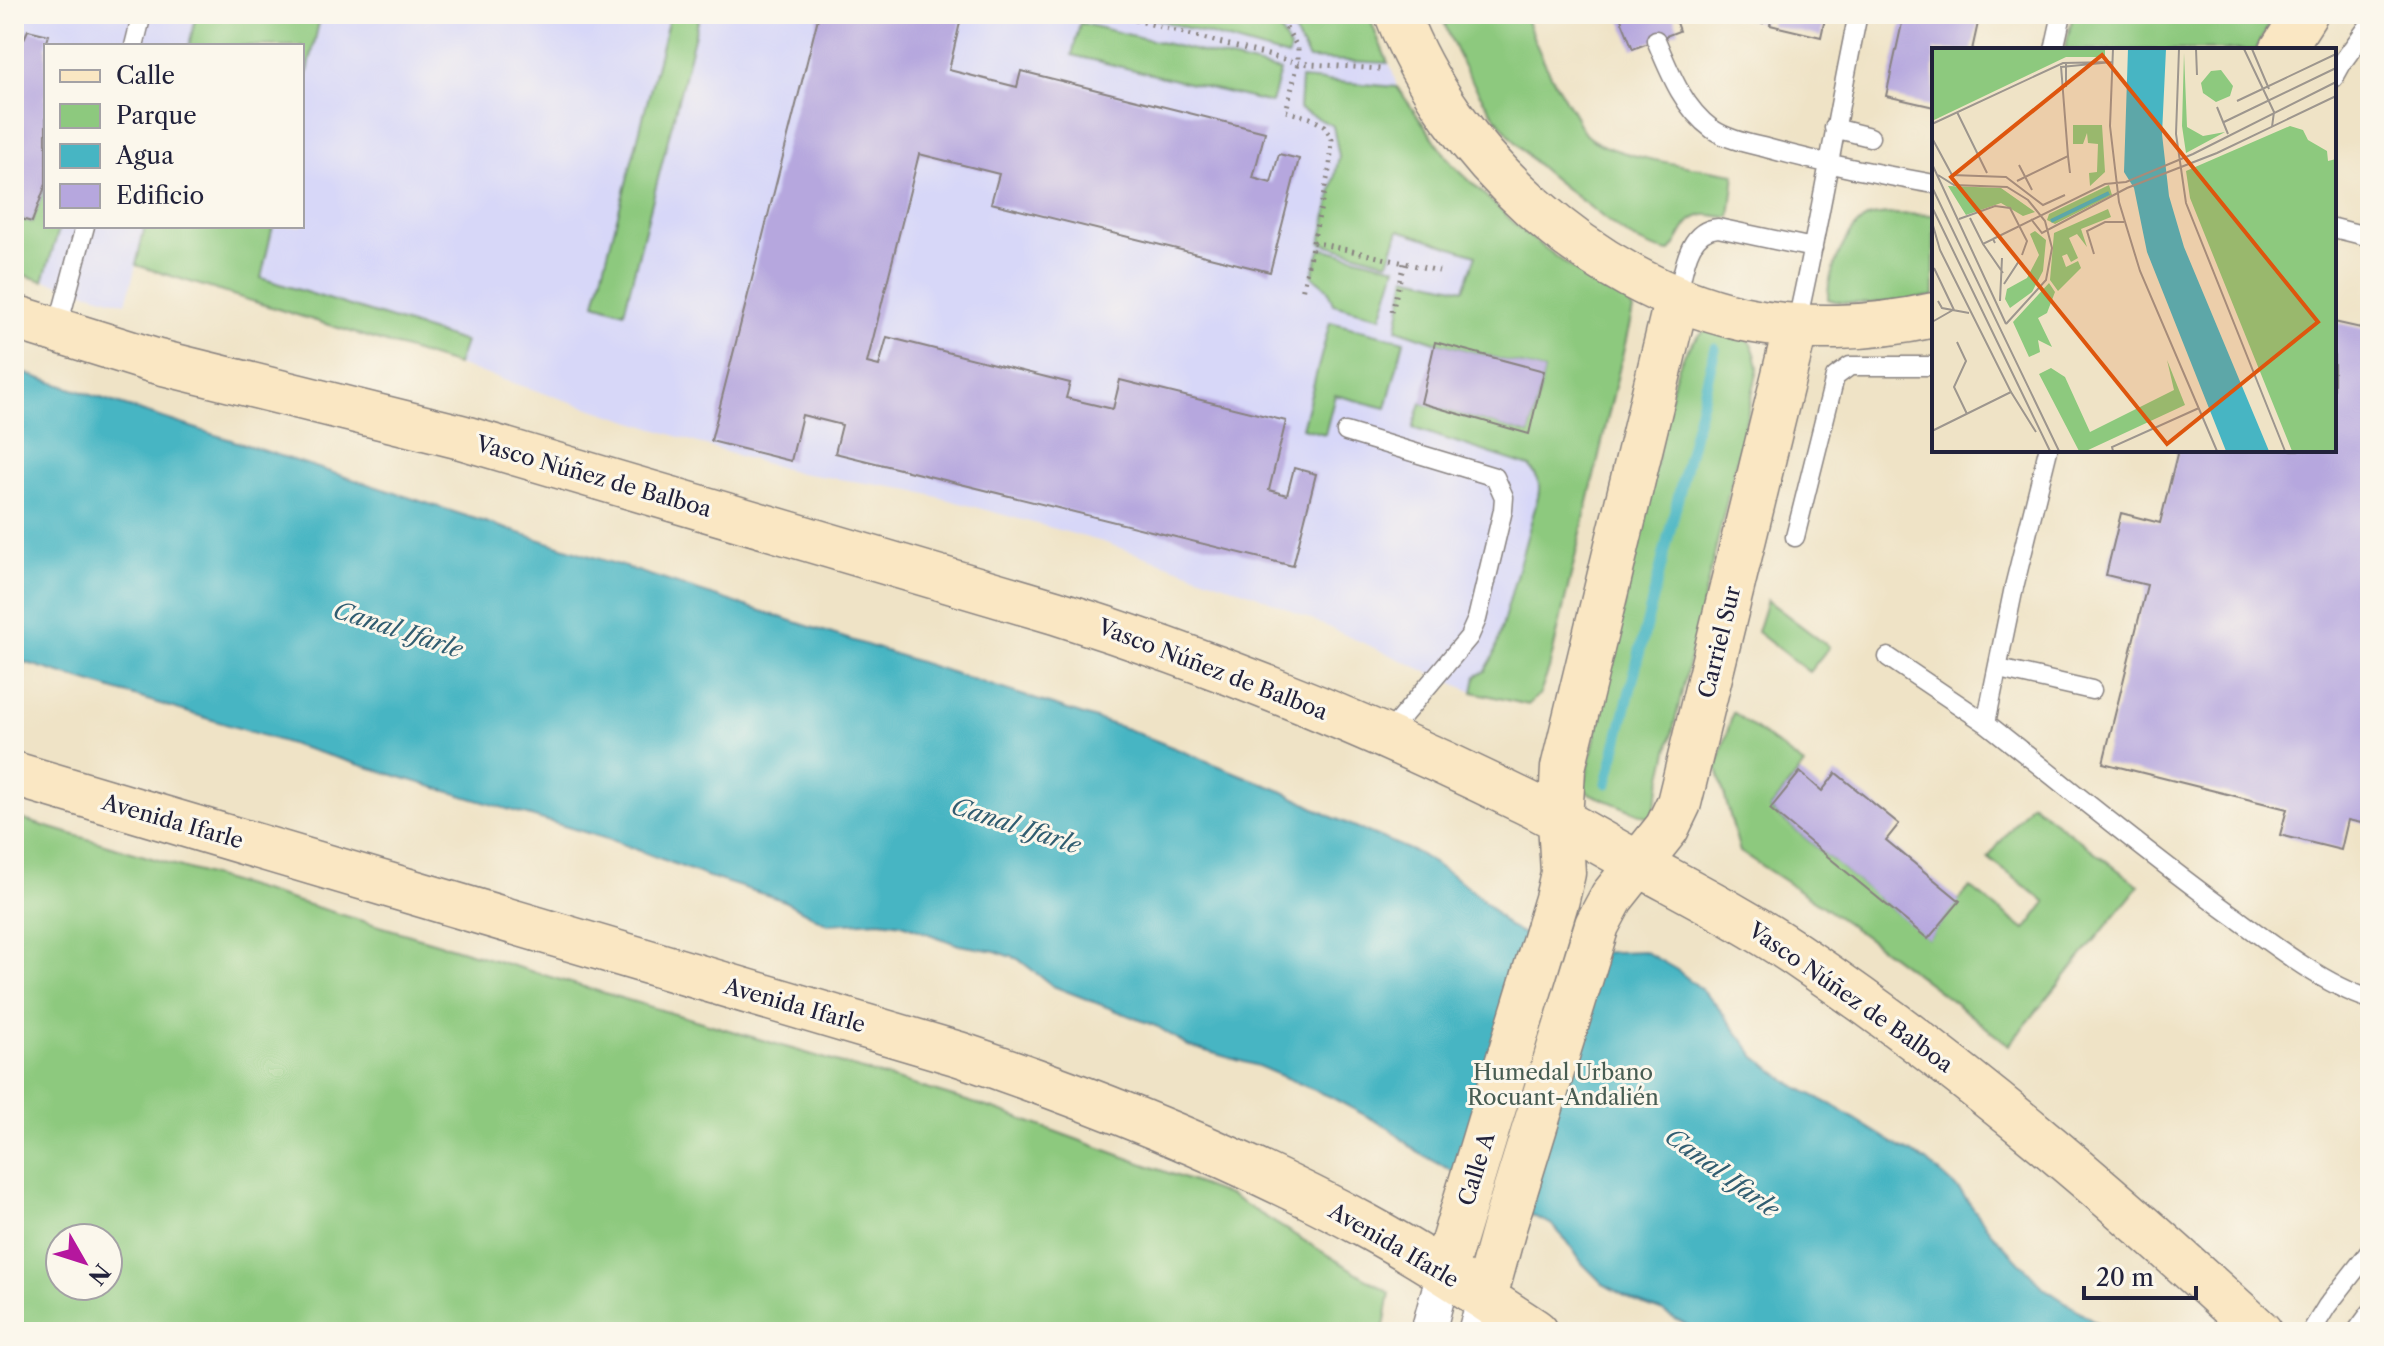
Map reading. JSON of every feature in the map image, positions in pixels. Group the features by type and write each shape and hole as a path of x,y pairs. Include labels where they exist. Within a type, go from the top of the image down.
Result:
{"street":[{"path":"1397,14 1420,63 1468,138 1529,203 1600,258 1677,298 1738,318 1796,326 1840,326 1932,315"},
{"path":"2283,48 2305,14"},
{"path":"1560,821 1563,768 1677,298"},
{"name":"Vasco Núñez de Balboa","path":"14,317 155,361 461,437 1040,607 1228,671 1385,737 1519,798 1794,953 1970,1081 2145,1226 2260,1332"},
{"name":"Carriel Sur","path":"1593,937 1612,897 1667,828 1679,803 1796,326"},
{"name":"Avenida Ifarle","path":"14,774 944,1049 1047,1084 1219,1153 1366,1226 1444,1272 1480,1315 1536,1332"},
{"name":"Calle A","path":"1428,1332 1553,914 1563,873 1560,821"},
{"name":"Calle A","path":"1480,1315 1593,937"}],"lane":[{"path":"134,44 142,14"},
{"path":"1796,326 1858,14"},
{"path":"2054,48 2062,14"},
{"path":"2336,74 2370,24"},
{"path":"1656,40 1681,93 1691,108 1713,129 1733,139 1830,165 1932,184"},
{"path":"1834,128 1870,137"},
{"path":"57,330 84,228"},
{"path":"1677,298 1690,248 1698,235 1707,229 1718,228 1813,248"},
{"path":"2336,228 2370,237"},
{"path":"1897,365 1932,373"},
{"path":"1795,537 1835,377 1850,366 1932,366"},
{"path":"1346,432 1495,477 1504,497 1477,619 1469,637 1385,737"},
{"path":"1986,723 2014,587 2048,452"},
{"path":"1888,657 1986,723 2206,896 2280,950 2362,997 2370,1010"},
{"path":"1999,669 2092,690"},
{"path":"2311,1332 2321,1314 2370,1251"},
{"path":"2356,1332 2370,1313"}],"path":[{"path":"1112,14 1298,63 1392,70 1420,63"},
{"path":"1278,14 1298,48 1298,63 1286,111 1325,126 1332,139 1330,166 1302,292"},
{"path":"1313,242 1439,271"},
{"path":"1392,312 1404,263"}],"shaded area":[{"path":"14,14 1368,14 1397,87 1452,164 1525,233 1569,266 1625,299 1633,310 1549,669 1540,694 1528,705 1473,692 1256,595 1103,542 912,490 800,473 735,455 136,265 126,303 14,272"}],"green space":[{"path":"196,14 321,14 304,88 304,44 189,44"},
{"path":"670,14 700,14 624,312 595,303"},
{"path":"1138,14 1271,14 1290,49 1288,57"},
{"path":"1284,14 1368,14 1388,63 1309,59"},
{"path":"1441,14 1525,14 1546,66 1586,135 1614,150 1735,174 1730,217 1697,217 1687,225 1669,252 1647,245 1618,228 1560,184 1517,144 1479,92"},
{"path":"2073,14 2275,14 2257,48 2065,48"},
{"path":"1080,23 1280,71 1271,103 1072,55"},
{"path":"1301,79 1397,87 1452,164 1525,233 1569,266 1625,299 1633,310 1549,669 1540,694 1528,705 1473,692 1476,676 1485,671 1494,655 1538,497 1537,477 1529,466 1413,428 1421,403 1529,434 1544,371 1397,329 1406,276 1464,289 1476,255 1399,230 1388,262 1321,243 1339,156 1333,126 1299,109"},
{"path":"44,189 44,228 59,228 43,281 14,272 14,217 32,222"},
{"path":"1932,215 1932,296 1865,303 1828,299 1834,266 1846,241 1869,217"},
{"path":"145,228 273,228 261,278 465,342 457,365 136,265"},
{"path":"1321,248 1396,267 1381,317 1333,304 1327,288 1312,276"},
{"path":"1330,322 1404,341 1386,408 1335,395 1325,434 1302,428"},
{"path":"1706,329 1743,337 1753,347 1758,369 1652,819 1583,791 1675,376 1687,350"},
{"path":"1767,600 1829,647 1809,672 1757,632"},
{"path":"1733,712 1804,765 1770,809 1928,938 1970,887 2025,930 2046,902 1988,858 2031,803 2139,886 2009,1045 1877,945 1740,852 1717,768"},
{"path":"14,817 997,1110 1231,1196 1390,1293 1383,1332 14,1332"}],"water":[{"name":"Humedal Urbano Rocuant-Andalién","path":"14,370 1127,729 1284,792 1332,817 1417,853 1459,880 1508,926 1531,938 1588,953 1644,951 1700,988 1756,1057 1793,1085 1927,1161 1961,1192 1991,1232 2044,1288 2111,1332 1698,1332 1603,1284 1551,1224 1500,1201 1484,1188 1417,1152 1389,1128 1331,1097 1258,1066 1188,1046 1158,1027 1053,986 1018,959 995,951 959,945 902,924 880,921 828,924 782,900 706,876 614,841 14,659"}],"building":[{"path":"819,14 962,14 949,70 1017,87 1021,71 1265,132 1253,178 1271,183 1279,154 1299,159 1270,272 991,203 999,174 919,154 867,363 879,366 887,337 1070,383 1066,398 1113,409 1120,380 1286,421 1269,490 1287,495 1294,468 1316,474 1293,566 835,453 842,425 802,415 791,461 711,441"},
{"path":"1619,14 1673,14 1679,31 1633,49"},
{"path":"1728,14 1765,14 1763,23"},
{"path":"1772,14 1826,14 1821,37 1770,25"},
{"path":"1904,14 1980,14 1972,48 1932,48 1932,107 1886,96"},
{"path":"28,30 49,35 44,44 44,189 32,222 14,217 14,35 24,39"},
{"path":"2336,322 2370,330 2370,825 2348,820 2341,850 2280,835 2287,809 2103,763 2147,585 2106,575 2121,513 2160,523 2178,452 2336,452"},
{"path":"1435,342 1544,371 1529,434 1421,403"},
{"path":"1800,772 1822,791 1836,773 1899,824 1886,840 1960,901 1928,939 1770,809"}],"waterway":[{"path":"1607,783 1715,349"}],"water label":[{"name":"Canal Ifarle","path":"398,630"},
{"name":"Canal Ifarle","path":"1016,826"},
{"name":"Canal Ifarle","path":"1722,1173"}]}
